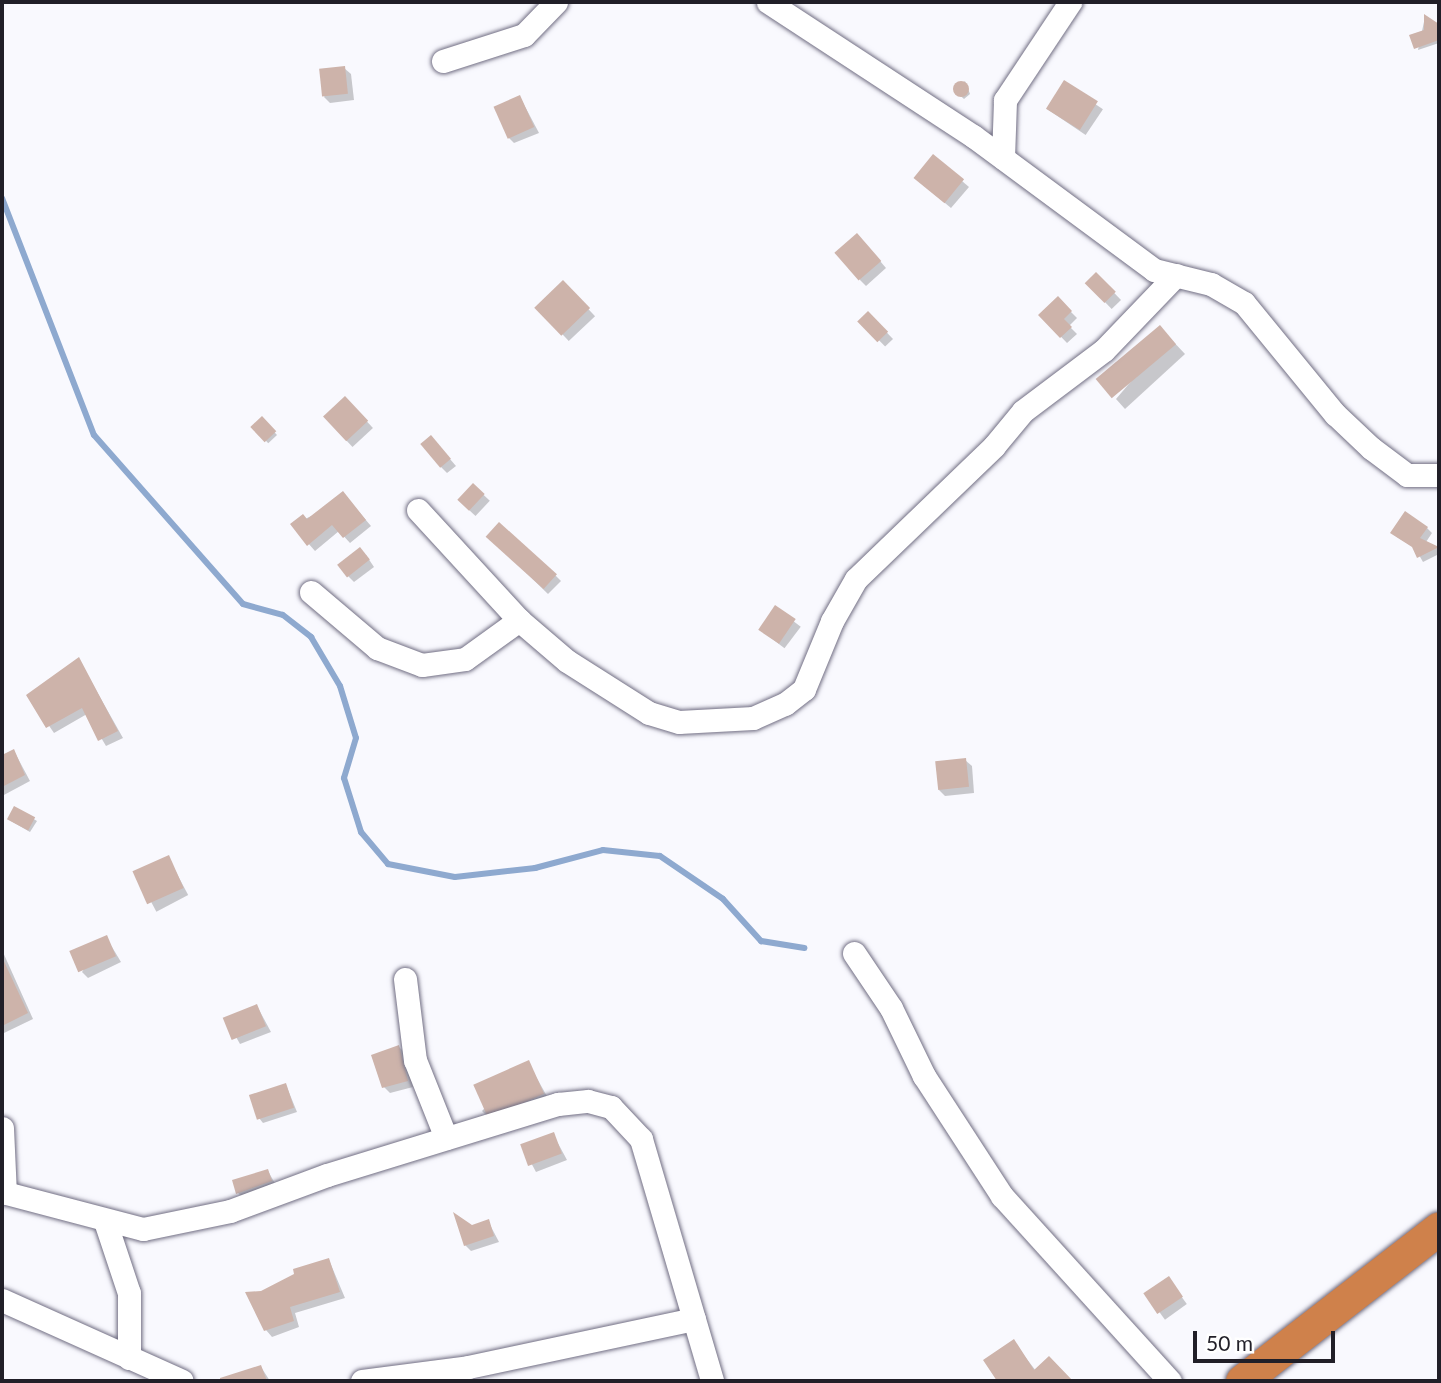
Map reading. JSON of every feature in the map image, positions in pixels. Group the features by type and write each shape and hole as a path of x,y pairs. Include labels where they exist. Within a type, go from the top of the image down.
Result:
{"highway":[{"path":"1242,1381 1439,1228"}],"street":[{"path":"443,61 524,35 556,2"},
{"path":"768,2 1003,158 1125,252 1154,270 1223,289 1244,303 1335,414 1393,467 1407,475 1439,475"},
{"path":"1003,158 1005,100 1070,2"},
{"path":"418,510 519,620 567,661 649,713 679,722 753,718 785,704 804,689 832,621 856,579 994,446 1023,411 1104,350 1176,275"},
{"path":"311,592 377,648 422,665 465,659 519,620"},
{"path":"854,953 891,1007 924,1076 1002,1196 1170,1381"},
{"path":"405,979 415,1060 446,1138"},
{"path":"2,1128 4,1192 143,1229 179,1224 558,1104 588,1101 624,1116 641,1139 712,1381"},
{"path":"105,1221 129,1293 134,1367"},
{"path":"2,1300 134,1367 182,1381"},
{"path":"362,1381 468,1367 694,1319"}],"building":[{"path":"1424,14 1439,24 1439,40 1414,49 1409,35 1424,30"},
{"path":"345,66 348,94 322,97 319,69"},
{"path":"1064,80 1098,101 1080,130 1046,109"},
{"path":"958,81 964,81 969,89 967,95 958,97 953,92 953,86"},
{"path":"520,95 534,127 508,139 494,107"},
{"path":"933,154 964,179 945,203 913,178"},
{"path":"857,233 881,261 859,281 834,253"},
{"path":"1096,272 1116,292 1104,303 1085,283"},
{"path":"563,280 590,308 561,336 534,308"},
{"path":"1058,296 1072,311 1064,319 1072,327 1060,338 1038,315"},
{"path":"868,311 888,332 877,342 857,321"},
{"path":"1160,325 1176,344 1112,398 1096,379"},
{"path":"345,396 368,421 346,441 323,416"},
{"path":"262,416 276,431 265,442 250,427"},
{"path":"431,435 451,459 440,468 420,444"},
{"path":"473,483 485,494 469,511 457,500"},
{"path":"343,491 366,520 343,538 332,525 307,546 290,524 303,514 307,519"},
{"path":"1405,511 1428,527 1420,538 1439,547 1417,558 1412,547 1390,533"},
{"path":"499,522 557,574 544,589 486,537"},
{"path":"360,547 370,560 347,577 337,565"},
{"path":"775,605 796,619 779,644 758,630"},
{"path":"79,657 118,731 98,741 82,708 46,728 26,695"},
{"path":"14,749 25,775 2,787 2,755"},
{"path":"966,758 969,787 938,790 935,761"},
{"path":"14,806 35,817 28,831 7,819"},
{"path":"169,855 184,888 147,904 132,871"},
{"path":"107,935 116,956 78,972 69,951"},
{"path":"2,957 28,1013 2,1026"},
{"path":"257,1004 266,1026 232,1040 223,1018"},
{"path":"399,1045 408,1081 382,1088 371,1055"},
{"path":"529,1060 544,1094 488,1119 473,1085"},
{"path":"286,1083 294,1108 257,1120 249,1095"},
{"path":"554,1132 562,1154 528,1166 520,1144"},
{"path":"268,1169 272,1181 236,1194 232,1180"},
{"path":"453,1212 472,1225 489,1219 494,1236 464,1246"},
{"path":"329,1258 340,1292 290,1307 294,1321 264,1331 245,1292 261,1291 294,1274 293,1269"},
{"path":"1169,1276 1183,1297 1157,1314 1143,1293"},
{"path":"1014,1339 1034,1370 1049,1356 1073,1381 997,1381 983,1360"},
{"path":"261,1365 267,1381 220,1381 220,1378"}],"waterway":[{"path":"2,198 94,435 243,604 283,615 311,637 340,686 356,738 344,778 361,832 388,864 455,877 535,868 603,850 660,856 723,899 761,941 804,948"}]}
